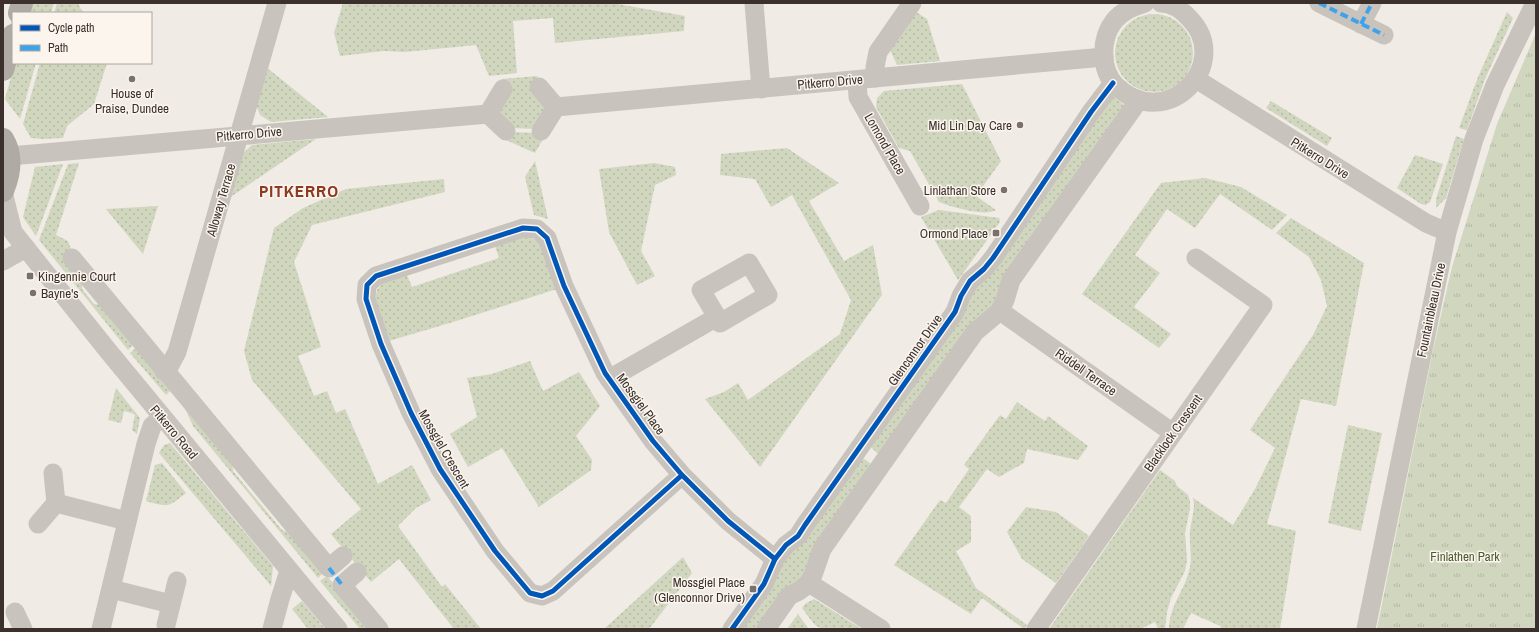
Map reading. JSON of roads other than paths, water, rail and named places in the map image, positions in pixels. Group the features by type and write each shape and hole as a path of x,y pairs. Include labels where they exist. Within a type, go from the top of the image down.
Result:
{"highway":[{"path":"3,70 12,38"},
{"path":"3,192 8,180 6,147"}],"street":[{"name":"Alloway Terrace","path":"164,371 170,365 177,352 276,3"},
{"path":"754,3 761,89"},
{"name":"Lomond Place","path":"912,3 878,52 875,67 866,79 858,97 920,206"},
{"path":"1145,3 1128,9 1114,21 1105,38 1104,57 1107,71 1113,83 1125,94 1139,100 1155,103 1171,100 1185,91 1196,79 1203,61 1203,42 1186,7 1161,3"},
{"path":"1319,3 1384,35"},
{"path":"1361,24 1372,3"},
{"name":"Fountainbleau Drive","path":"1366,629 1447,232 1474,139 1492,92 1535,3"},
{"name":"Pitkerro Drive","path":"556,107 1104,57"},
{"name":"Pitkerro Drive","path":"1196,79 1426,223 1447,232"},
{"name":"Glenconnor Drive","path":"732,629 764,584 775,558 786,545 798,536 955,312 961,296 970,281 984,269 1091,112 1113,83"},
{"path":"539,87 556,107 541,131"},
{"path":"503,89 488,114 506,131"},
{"path":"766,629 789,596 799,591 809,583 814,575 822,549 975,332 1000,311 1006,300 1011,280 1139,100"},
{"name":"Pitkerro Drive","path":"6,147 239,135 488,114"},
{"name":"Pitkerro Road","path":"3,192 8,230 26,248 162,417 338,629"},
{"name":"Mossgiel Crescent","path":"537,229 523,228 420,261 376,276 367,285 366,299 381,344 411,413 440,469 495,551 530,593 542,596 553,591 682,475"},
{"name":"Mossgiel Place","path":"537,229 547,238 564,286 609,379 653,441 682,475 728,521 775,558"},
{"path":"3,261 26,248"},
{"path":"72,258 164,371 329,568 343,556"},
{"name":"Blacklock Crescent","path":"1036,629 1263,305 1196,258"},
{"name":"Riddell Terrace","path":"1000,311 1173,433"},
{"name":"Mossgiel Place","path":"609,379 717,317"},
{"path":"101,629 152,426 162,417"},
{"path":"859,448 882,464"},
{"path":"38,524 56,503 52,473"},
{"path":"56,503 127,521"},
{"path":"272,629 280,599 290,571"},
{"path":"357,572 342,585 379,629"},
{"path":"166,625 177,581"},
{"path":"809,583 881,629"},
{"path":"111,589 171,604"},
{"path":"15,612 23,629"}],"place":[{"name":"House of Praise, Dundee","path":"132,79"},
{"name":"Mid Lin Day Care","path":"1020,125"},
{"name":"Linlathan Store","path":"1004,190"},
{"name":"Ormond Place","path":"996,233"},
{"name":"Kingennie Court","path":"30,276"},
{"name":"Bayne's","path":"33,293"},
{"name":"Mossgiel Place (Glenconnor Drive)","path":"753,589"}],"district":[{"name":"PITKERRO","path":"299,190"}],"park label":[{"name":"Finlathen Park","path":"1465,556"}]}
